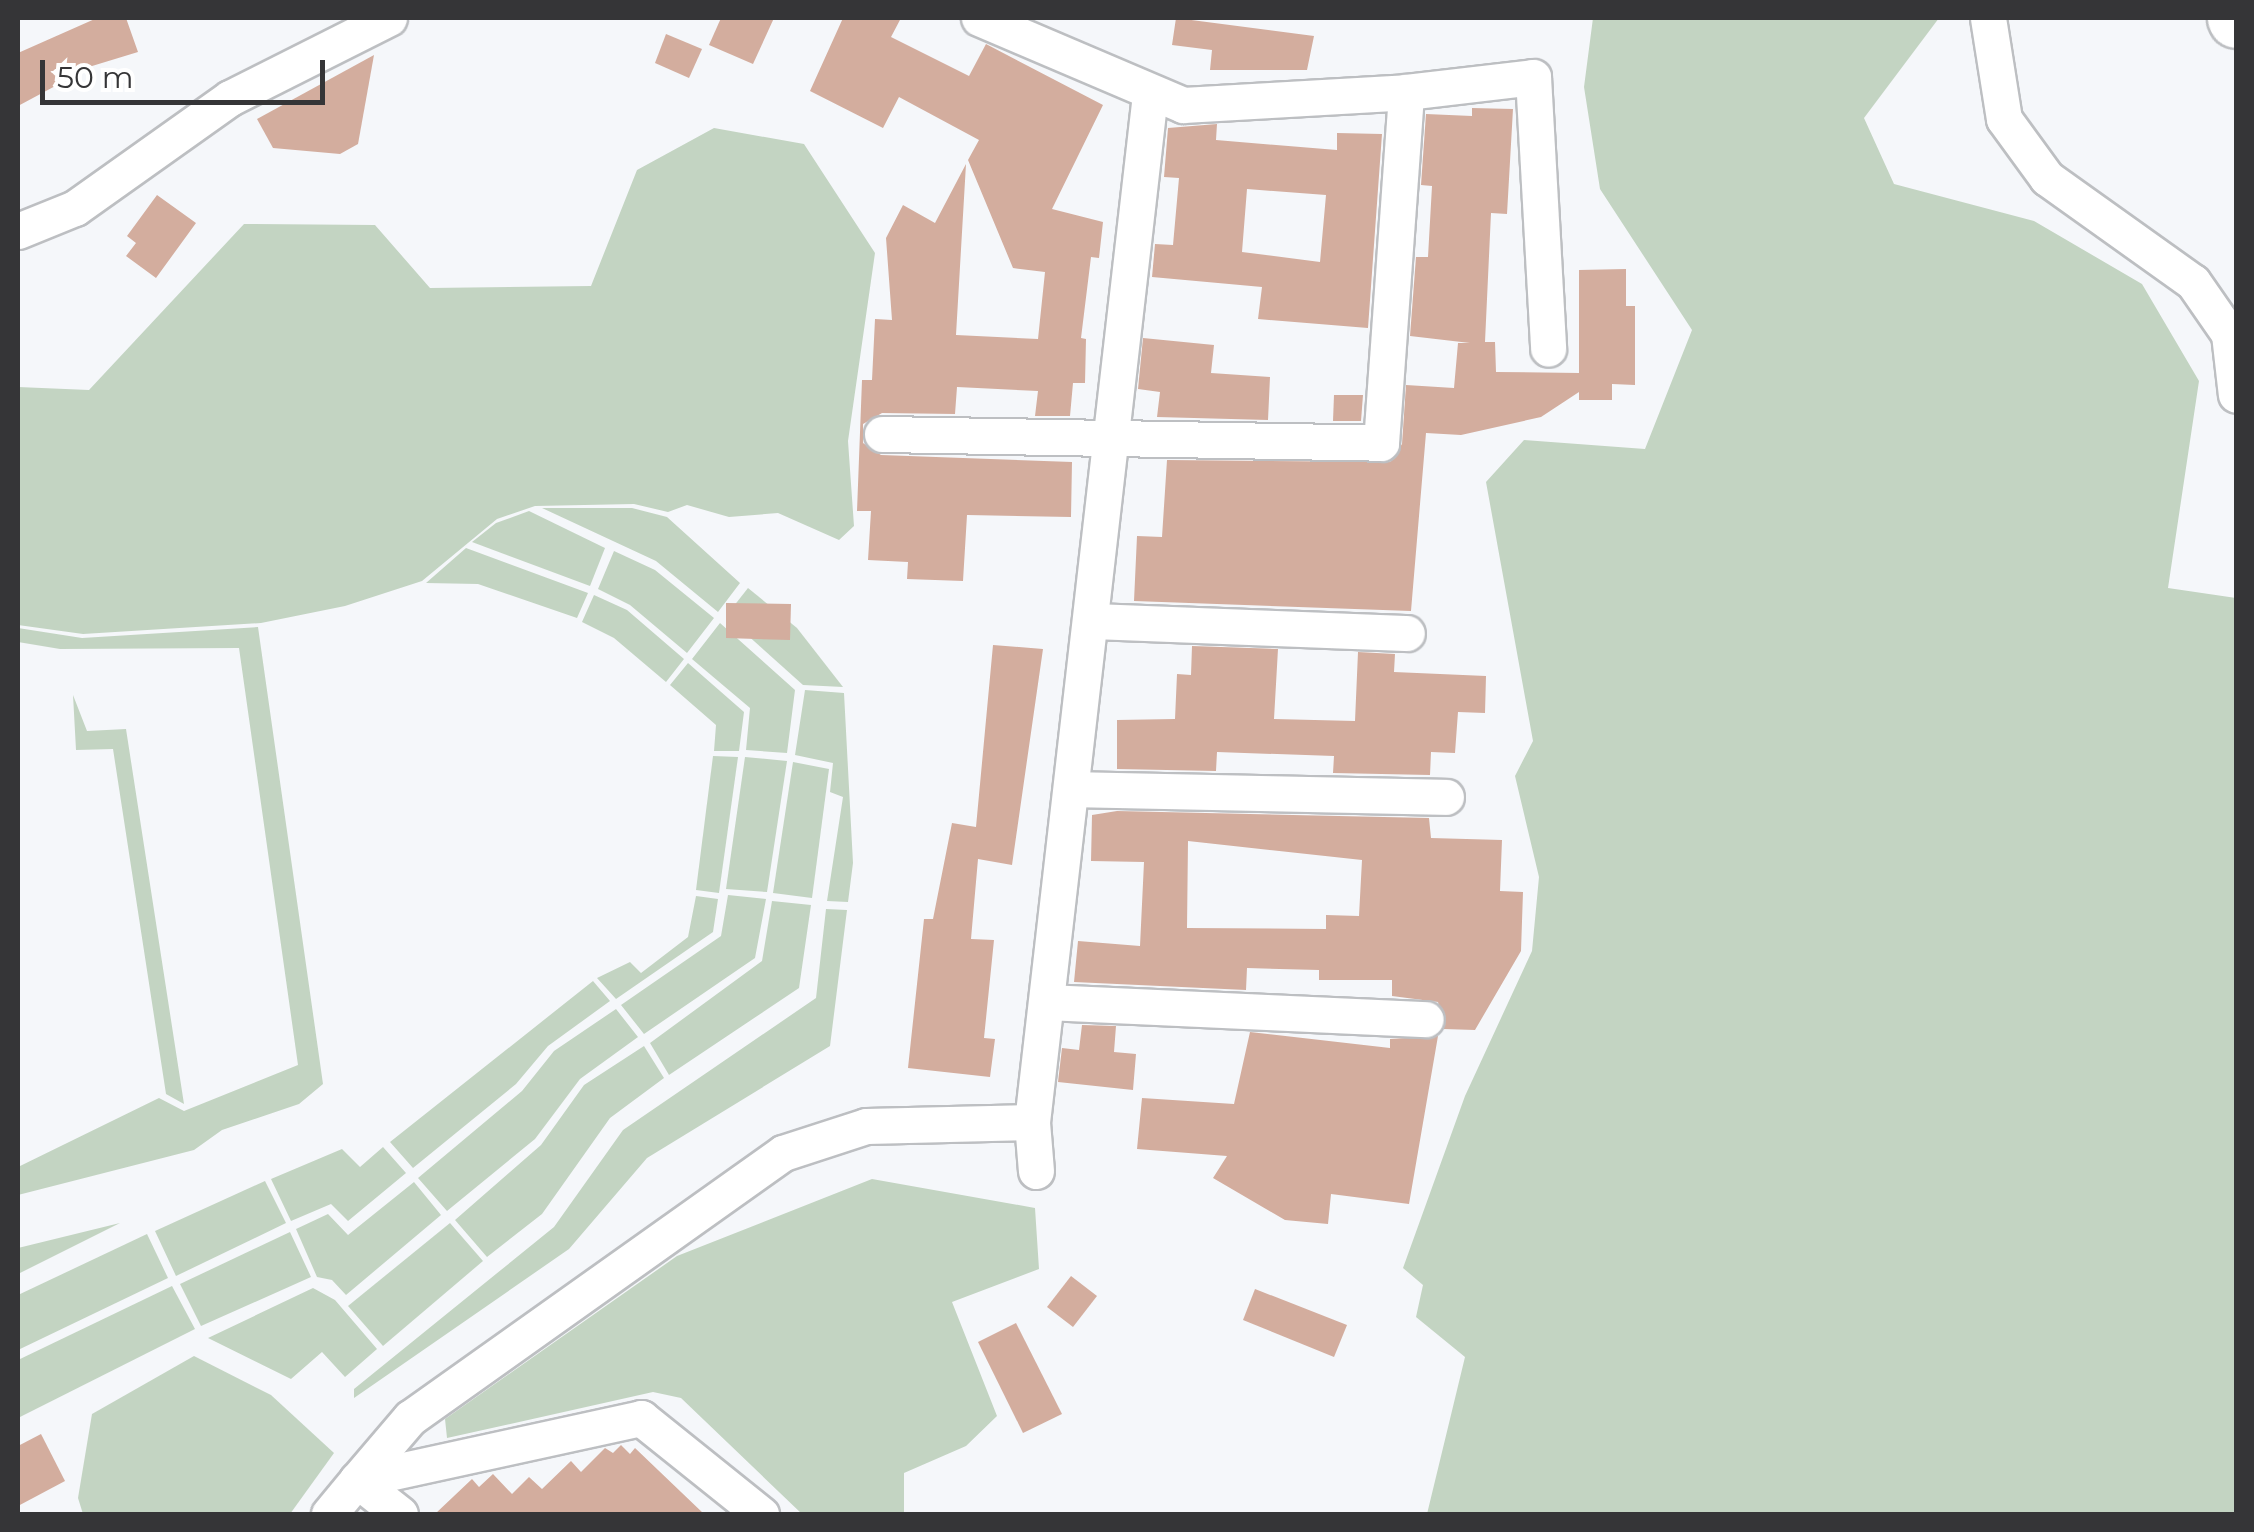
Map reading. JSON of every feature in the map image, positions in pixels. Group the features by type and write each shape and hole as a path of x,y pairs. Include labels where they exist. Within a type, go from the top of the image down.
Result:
{"street":[{"path":"18,232 74,208 230,98 388,18"},
{"path":"979,18 1183,106 1406,92 1534,77 1548,349"},
{"path":"1988,18 2004,119 2047,178 2193,282 2229,334 2236,395"},
{"path":"882,434 1380,443 1406,92"},
{"path":"1036,1171 1032,1122 1115,436 1150,95"},
{"path":"1091,621 1407,633"},
{"path":"1074,790 1446,797"},
{"path":"1047,1002 1426,1019"},
{"path":"329,1514 410,1418 783,1153 866,1126 1032,1122"},
{"path":"357,1480 641,1418 762,1514"},
{"path":"357,1480 400,1514"}],"green space":[{"path":"1593,18 1939,18 1864,118 1894,184 2034,221 2142,284 2199,381 2168,588 2236,598 2236,1514 1427,1514 1465,1357 1416,1317 1423,1285 1403,1268 1465,1096 1532,951 1539,877 1515,776 1533,741 1486,482 1524,440 1645,449 1692,330 1600,189 1584,87"},
{"path":"714,128 804,144 875,253 848,441 854,526 839,540 778,513 729,517 687,505 668,512 634,504 535,506 497,519 422,581 345,606 261,623 83,634 18,625 18,387 89,390 244,224 375,225 430,288 591,286 637,170"},
{"path":"542,508 632,508 667,517 740,583 718,612 656,561"},
{"path":"529,511 605,548 590,586 472,542 496,523"},
{"path":"466,548 588,593 577,618 478,584 426,583"},
{"path":"614,551 655,570 714,618 687,653 630,605 598,589"},
{"path":"748,588 797,628 843,687 803,685 726,616"},
{"path":"594,595 627,610 684,659 666,682 614,638 582,622"},
{"path":"720,623 795,690 787,753 746,750 750,708 692,659"},
{"path":"258,627 323,1084 299,1104 222,1130 194,1150 18,1195 18,1167 159,1098 184,1111 298,1065 239,648 60,649 18,642 18,628 82,638"},
{"path":"688,663 744,712 739,751 714,751 716,725 670,685"},
{"path":"805,690 844,693 853,863 848,902 827,901 843,797 830,792 833,763 795,755"},
{"path":"73,695 87,731 126,729 184,1104 166,1094 113,749 76,750"},
{"path":"713,756 738,757 719,893 696,890"},
{"path":"745,757 787,761 767,892 726,889"},
{"path":"793,762 829,769 812,898 773,893"},
{"path":"728,895 766,899 755,958 644,1034 621,1005 721,936"},
{"path":"696,896 718,899 713,932 616,999 597,978 630,962 641,973 688,937"},
{"path":"772,901 811,905 799,988 669,1075 650,1043 762,961"},
{"path":"826,909 847,910 830,1046 647,1158 569,1249 354,1398 354,1389 554,1227 623,1130 816,998"},
{"path":"593,981 610,1001 548,1046 516,1084 413,1168 390,1142"},
{"path":"616,1009 638,1037 580,1079 535,1139 447,1211 418,1178 522,1091 554,1051"},
{"path":"644,1046 664,1078 610,1118 542,1214 487,1257 455,1220 541,1145 584,1085"},
{"path":"383,1147 406,1173 348,1221 331,1204 291,1221 271,1179 342,1149 360,1167"},
{"path":"872,1179 1035,1208 1039,1269 952,1302 997,1416 966,1446 904,1473 904,1514 802,1514 681,1398 653,1392 447,1438 445,1419 677,1256"},
{"path":"265,1181 286,1223 176,1276 155,1231"},
{"path":"414,1182 441,1215 346,1295 332,1280 317,1277 296,1229 328,1214 348,1235"},
{"path":"120,1223 18,1274 18,1248"},
{"path":"450,1223 483,1261 383,1346 348,1306"},
{"path":"290,1232 311,1277 201,1326 180,1284"},
{"path":"147,1234 168,1278 18,1350 18,1295"},
{"path":"172,1286 195,1329 18,1418 18,1360"},
{"path":"313,1288 335,1300 377,1349 345,1377 322,1352 291,1379 208,1338"},
{"path":"194,1356 271,1395 334,1453 290,1514 83,1514 78,1498 92,1414"}],"building":[{"path":"97,18 126,18 138,52 56,77 59,84 18,106 18,53"},
{"path":"721,18 774,18 753,64 709,45"},
{"path":"843,18 901,18 891,37 969,76 986,44 1103,105 1052,209 1103,222 1099,258 1091,257 1081,338 1086,339 1085,383 1073,383 1070,416 1035,416 1038,391 957,387 955,414 882,413 863,424 863,443 881,455 1072,462 1071,517 967,515 963,581 907,579 908,562 868,560 871,511 857,511 862,380 872,380 875,319 892,320 886,238 903,205 935,223 966,164 956,335 1038,339 1045,272 1013,268 968,160 979,140 899,97 883,128 810,91"},
{"path":"1176,18 1314,36 1307,70 1210,70 1212,50 1172,45"},
{"path":"666,34 702,49 689,78 655,63"},
{"path":"374,55 358,144 340,154 273,148 257,119"},
{"path":"1472,108 1513,109 1507,214 1491,213 1485,342 1495,342 1496,372 1579,373 1579,270 1626,269 1626,306 1635,306 1635,385 1612,384 1612,400 1579,400 1579,392 1541,417 1461,435 1426,433 1411,611 1134,601 1137,536 1162,537 1167,460 1390,462 1402,444 1406,385 1454,388 1458,343 1470,343 1410,336 1416,257 1428,257 1432,186 1421,185 1426,114 1472,116"},
{"path":"1217,124 1216,140 1337,150 1337,133 1382,134 1368,328 1258,319 1262,287 1152,277 1155,244 1173,245 1179,178 1164,177 1168,128","holes":["1247,189 1326,195 1320,262 1242,252"]},
{"path":"157,195 196,223 156,278 126,256 136,243 127,236"},
{"path":"1143,338 1214,345 1211,373 1270,377 1268,420 1157,417 1160,392 1138,389"},
{"path":"1334,395 1363,395 1361,421 1333,421"},
{"path":"726,603 791,604 790,640 726,638"},
{"path":"993,645 1043,649 1012,865 978,859 971,939 994,940 984,1038 995,1039 990,1077 908,1068 924,919 933,919 952,823 976,827"},
{"path":"1192,646 1278,649 1274,719 1355,721 1358,652 1395,654 1394,672 1486,676 1485,713 1458,712 1455,753 1431,752 1430,775 1333,773 1334,756 1217,752 1216,771 1117,769 1117,720 1175,719 1177,674 1191,675"},
{"path":"1117,811 1429,818 1431,838 1502,840 1500,891 1523,892 1521,951 1475,1030 1444,1029 1438,1002 1392,996 1392,980 1319,980 1319,970 1247,968 1246,990 1074,982 1078,941 1140,946 1144,862 1091,861 1092,815","holes":["1188,841 1362,860 1359,916 1326,915 1326,929 1187,928"]},
{"path":"1082,1025 1116,1026 1114,1052 1136,1054 1133,1090 1058,1082 1062,1048 1079,1050"},
{"path":"1250,1032 1390,1048 1390,1039 1438,1036 1409,1204 1331,1194 1328,1224 1285,1220 1213,1178 1227,1156 1137,1149 1142,1098 1234,1104"},
{"path":"1071,1276 1097,1296 1073,1327 1047,1307"},
{"path":"1255,1289 1347,1325 1334,1357 1243,1320"},
{"path":"1016,1323 1062,1414 1023,1433 978,1342"},
{"path":"41,1434 65,1481 18,1506 18,1446"},
{"path":"621,1445 630,1454 635,1448 704,1514 435,1514 472,1479 479,1487 493,1474 512,1494 529,1477 542,1489 571,1461 581,1472 605,1448 613,1453"}]}
